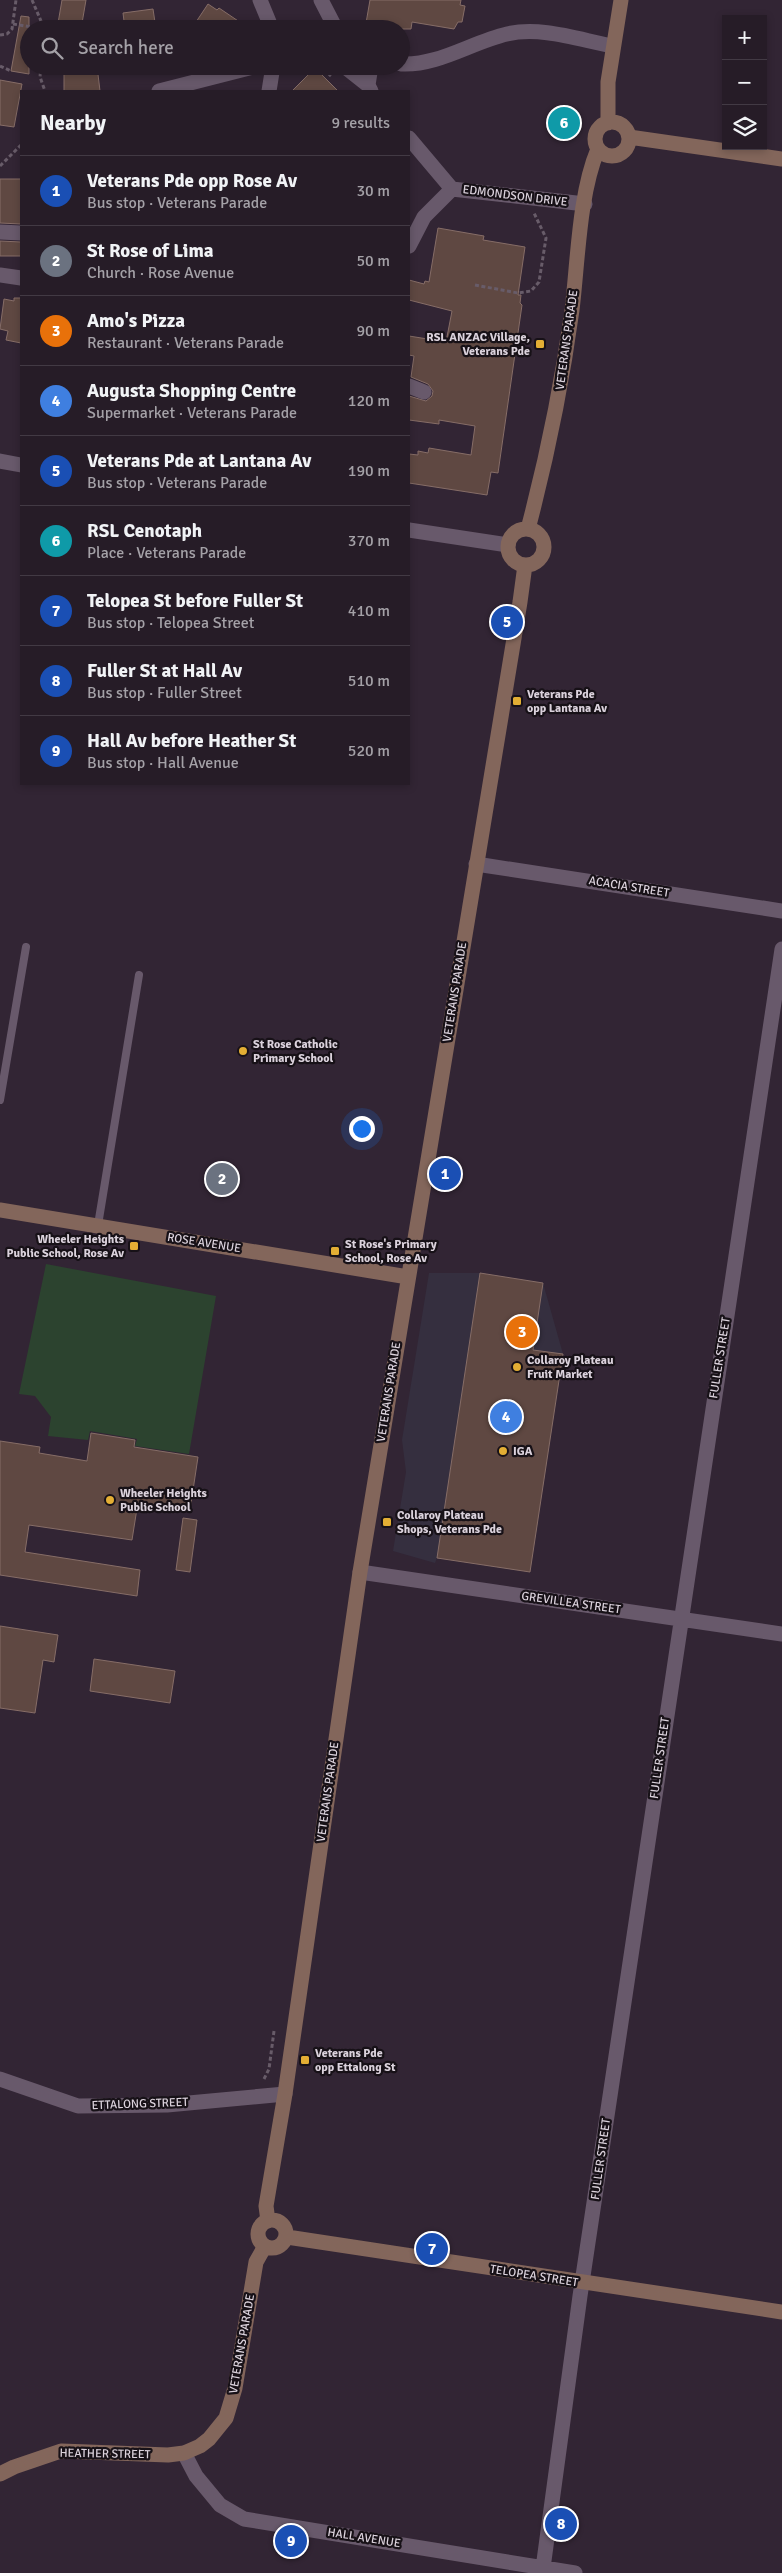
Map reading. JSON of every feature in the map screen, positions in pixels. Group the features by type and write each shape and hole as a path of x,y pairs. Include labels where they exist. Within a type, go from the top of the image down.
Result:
{"street":[{"path":"260,0 268,20"},
{"path":"321,0 331,20"},
{"path":"608,123 607,95 621,0"},
{"path":"410,64 438,59 474,44 523,32 613,46"},
{"path":"179,89 227,75"},
{"path":"269,90 272,75"},
{"path":"354,75 369,88"},
{"path":"369,88 370,75"},
{"path":"608,123 620,124 628,132 630,138 627,148 618,155 608,156 598,149 596,134 599,129 608,123"},
{"path":"630,138 782,159"},
{"name":"EDMONDSON DRIVE","path":"410,139 452,189 585,204"},
{"name":"VETERANS PARADE","path":"528,529 554,425 589,176 598,149"},
{"path":"410,244 424,217 452,189"},
{"path":"0,232 20,233"},
{"path":"0,275 20,278"},
{"path":"410,386 424,392"},
{"path":"0,461 20,465"},
{"path":"528,529 540,534 543,539 544,551 537,562 525,564 514,560 508,545 517,531 528,529"},
{"path":"410,530 508,545"},
{"name":"VETERANS PARADE","path":"268,2221 266,2206 285,2094 360,1572 525,564"},
{"name":"ACACIA STREET","path":"476,864 782,911"},
{"name":"FULLER STREET","path":"543,2568 582,2283 782,949"},
{"name":"ROSE AVENUE","path":"0,1210 408,1277"},
{"name":"GREVILLEA STREET","path":"360,1572 782,1634"},
{"name":"ETTALONG STREET","path":"0,2079 78,2106 167,2105 285,2094"},
{"path":"268,2221 277,2221 283,2224 287,2237 277,2248 264,2246 260,2242 258,2230 268,2221"},
{"name":"TELOPEA STREET","path":"287,2237 782,2312"},
{"name":"VETERANS PARADE","path":"184,2452 209,2439 226,2418 235,2388 256,2262 264,2246"},
{"name":"HEATHER STREET","path":"0,2474 14,2466 61,2451 168,2455 184,2452"},
{"name":"HALL AVENUE","path":"184,2452 196,2476 220,2505 244,2519 575,2573"}],"lane":[{"path":"0,1100 26,946"},
{"path":"98,1225 139,975"}],"path":[{"path":"0,34 7,34 12,29 16,0"},
{"path":"32,0 40,20"},
{"path":"13,24 20,25"},
{"path":"0,66 11,71"},
{"path":"40,75 45,90"},
{"path":"0,166 20,146"},
{"path":"475,285 518,293 531,291 539,282 546,238 526,197"},
{"path":"264,2079 269,2069 274,2031"}],"shaded area":[{"path":"429,1273 480,1273 543,1283 563,1354 530,1572 437,1558 435,1563 393,1551 406,1472 402,1440"}],"green space":[{"path":"46,1264 216,1296 189,1454 135,1446 137,1439 90,1431 88,1440 48,1436 51,1417 35,1396 19,1394"}],"building":[{"path":"62,0 86,0 83,20 59,20"},
{"path":"370,0 461,0 460,5 465,6 462,22 458,22 454,29 412,22 410,29 410,20 367,20"},
{"path":"208,4 217,10 219,8 237,20 197,20"},
{"path":"153,9 155,20 124,20 123,13"},
{"path":"21,16 29,17 29,20 20,20"},
{"path":"20,22 20,72 11,71"},
{"path":"64,75 98,75 100,90 64,90"},
{"path":"308,75 322,75 337,90 293,90"},
{"path":"0,80 22,84 14,127 0,125"},
{"path":"0,179 20,179 20,224 0,223"},
{"path":"438,228 484,236 483,240 525,247 518,295 521,295 520,303 522,305 498,473 491,472 487,495 410,483 410,454 418,455 418,451 428,453 429,448 471,455 475,426 439,420 439,424 410,420 410,396 426,401 432,396 433,391 428,384 411,377 414,356 410,355 410,336 446,342 452,311 410,300 410,280 424,284 425,281 429,282"},
{"path":"0,241 20,242 20,256 0,256"},
{"path":"14,298 20,298 20,343 6,340 8,331 0,329 4,299 14,301"},
{"path":"480,1273 543,1283 533,1350 563,1354 530,1572 437,1558"},
{"path":"91,1433 135,1440 134,1447 198,1457 190,1510 138,1502 132,1540 29,1525 25,1552 140,1570 137,1596 0,1575 0,1441 40,1447 39,1453 87,1461"},
{"path":"183,1518 197,1520 190,1572 176,1570"},
{"path":"0,1626 58,1635 54,1662 43,1660 35,1713 0,1708"},
{"path":"94,1659 175,1671 170,1703 90,1691"}],"place":[{"name":"RSL Cenotaph","path":"564,123"},
{"name":"RSL ANZAC Village, Veterans Pde","path":"540,344"},
{"name":"Veterans Pde at Lantana Av","path":"507,622"},
{"name":"Veterans Pde opp Lantana Av","path":"517,701"},
{"name":"St Rose Catholic Primary School","path":"243,1051"},
{"name":"Veterans Pde opp Rose Av","path":"445,1174"},
{"name":"St Rose of Lima","path":"222,1179"},
{"name":"Wheeler Heights Public School, Rose Av","path":"134,1246"},
{"name":"St Rose's Primary School, Rose Av","path":"335,1251"},
{"name":"Amo's Pizza","path":"522,1332"},
{"name":"Collaroy Plateau Fruit Market","path":"517,1367"},
{"name":"Augusta Shopping Centre","path":"506,1417"},
{"name":"IGA","path":"503,1451"},
{"name":"Wheeler Heights Public School","path":"110,1500"},
{"name":"Collaroy Plateau Shops, Veterans Pde","path":"387,1522"},
{"name":"Veterans Pde opp Ettalong St","path":"305,2060"},
{"name":"Telopea St before Fuller St","path":"432,2249"},
{"name":"Fuller St at Hall Av","path":"561,2524"},
{"name":"Hall Av before Heather St","path":"291,2541"}]}
